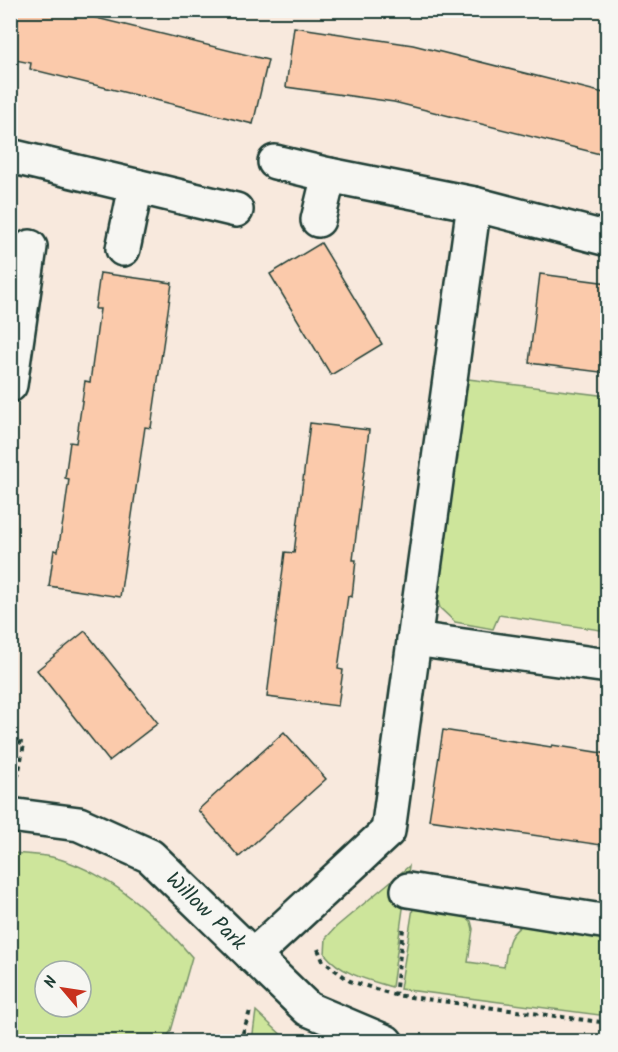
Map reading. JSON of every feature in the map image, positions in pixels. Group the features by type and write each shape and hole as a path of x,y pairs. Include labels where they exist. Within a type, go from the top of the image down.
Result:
{"street":[{"path":"10,156 237,210"},
{"path":"275,162 328,176 474,204 608,239"},
{"path":"318,220 328,176"},
{"path":"123,249 136,186"},
{"path":"253,956 388,831 474,204"},
{"path":"10,385 30,247"},
{"path":"414,639 608,666"},
{"name":"Willow Park","path":"10,815 79,824 150,856 308,1009 384,1040"},
{"path":"408,890 608,922"}],"path":[{"path":"384,1040 395,995 408,890"},
{"path":"318,948 323,961 350,981 395,995 608,1023"}],"green space":[{"path":"468,379 607,396 607,631 499,615 493,629 455,622 440,608 434,587"},
{"path":"11,853 52,857 92,872 111,883 146,910 192,957 171,1031 164,1041 11,1041"},
{"path":"409,866 392,987 356,975 331,961 325,954 326,938"},
{"path":"413,908 462,915 471,921 473,929 468,962 504,967 510,938 524,924 607,937 607,1016 400,989"},
{"path":"256,1011 288,1041 252,1041"}],"building":[{"path":"10,10 64,10 268,60 253,124 30,69 31,63 10,59"},
{"path":"294,27 413,45 608,94 608,156 394,102 286,87"},
{"path":"321,243 382,344 331,375 270,274"},
{"path":"100,273 172,283 151,428 145,427 120,597 49,586 54,550 58,551 64,515 69,479 65,478 70,442 76,443 85,381 90,382 100,309 95,309"},
{"path":"540,274 608,283 608,373 529,363"},
{"path":"310,423 369,430 353,560 356,560 352,597 348,596 338,669 343,670 338,706 267,697 285,552 294,553"},
{"path":"85,631 158,723 109,761 37,670"},
{"path":"443,730 608,754 608,846 429,820"},
{"path":"284,732 326,779 239,857 198,810"}]}
